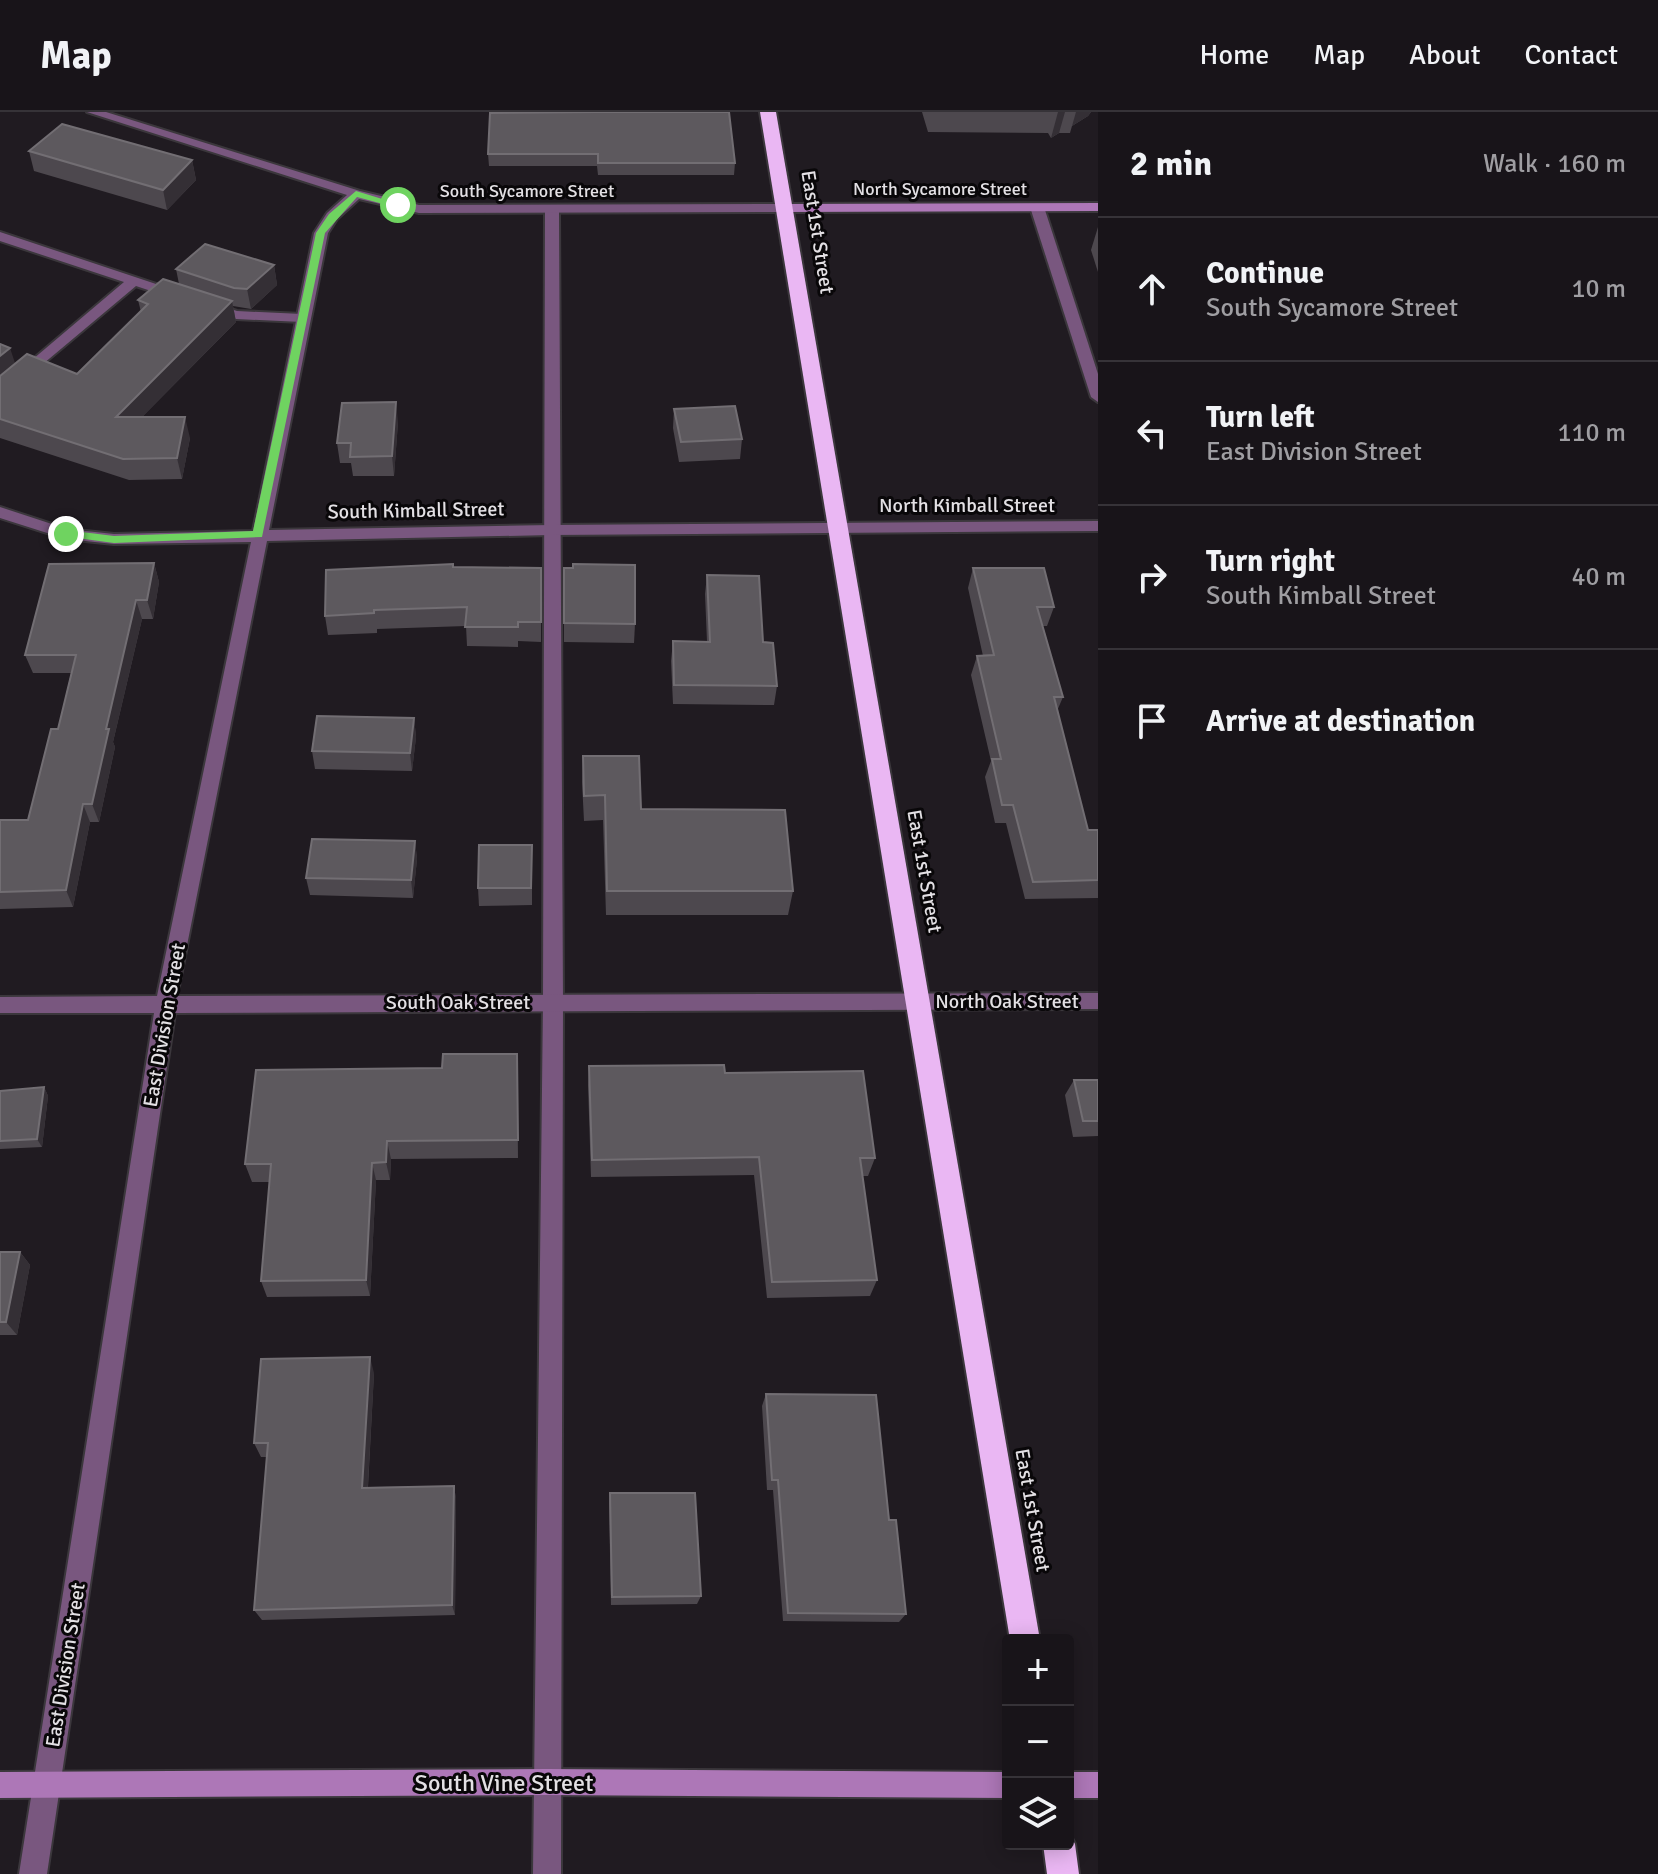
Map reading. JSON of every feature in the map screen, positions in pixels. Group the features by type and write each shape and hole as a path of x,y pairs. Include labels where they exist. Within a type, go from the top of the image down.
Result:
{"highway":[{"name":"East 1st Street","path":"768,112 1024,1634"},
{"path":"1060,1850 1063,1874"}],"street":[{"name":"South Sycamore Street","path":"93,112 356,194 419,209 783,208"},
{"name":"East Division Street","path":"33,1874 166,1003 321,233 332,216 356,194"},
{"path":"1037,207 1098,397"},
{"name":"North Sycamore Street","path":"783,208 1098,207"},
{"path":"547,1874 553,1002 552,210"},
{"path":"0,236 236,315 302,318"},
{"path":"0,395 134,281"},
{"name":"South Kimball Street","path":"0,512 66,534 114,539 258,534 836,527"},
{"name":"North Kimball Street","path":"836,527 1098,526"},
{"name":"North Oak Street","path":"917,1001 1098,1001"},
{"name":"South Oak Street","path":"0,1005 917,1001"},
{"name":"South Vine Street","path":"0,1785 547,1782 1002,1785"},
{"path":"1074,1785 1098,1785"}],"building":[{"path":"729,112 735,163 598,163 598,154 488,154 490,113"},
{"path":"62,124 192,160 163,190 29,151"},
{"path":"205,244 274,265 247,289 234,288 176,269"},
{"path":"163,279 232,301 116,417 185,417 177,458 123,459 0,419 0,376 27,354 77,374 148,304 138,300"},
{"path":"0,344 10,348 0,356"},
{"path":"396,402 392,456 350,457 351,443 337,443 342,403"},
{"path":"735,406 742,439 681,442 674,409"},
{"path":"154,563 147,600 136,600 92,804 83,804 66,890 0,892 0,820 28,820 51,729 58,729 76,655 25,655 49,564"},
{"path":"453,564 453,567 541,568 541,622 518,622 518,627 465,627 467,607 374,610 374,613 325,616 326,570"},
{"path":"573,564 635,565 635,624 564,623 564,568 573,568"},
{"path":"973,568 1044,568 1054,607 1037,607 1063,697 1054,697 1088,830 1098,830 1098,880 1033,882 1013,805 1002,805 992,759 1001,759 977,656 994,655"},
{"path":"707,575 759,576 763,642 773,643 777,686 674,685 673,641 710,642"},
{"path":"317,716 414,718 410,753 312,751"},
{"path":"583,756 639,756 641,809 785,810 793,891 607,891 605,795 584,796"},
{"path":"312,839 415,841 411,880 306,878"},
{"path":"479,845 532,845 531,888 478,888"},
{"path":"443,1054 517,1054 518,1140 387,1141 386,1162 372,1163 366,1280 261,1281 271,1164 245,1164 256,1070 442,1068"},
{"path":"724,1065 725,1073 863,1071 875,1158 860,1158 877,1280 772,1282 759,1157 592,1160 589,1066"},
{"path":"1074,1080 1098,1080 1098,1121 1083,1121"},
{"path":"44,1087 37,1139 0,1141 0,1091"},
{"path":"0,1252 20,1252 6,1322 0,1322"},
{"path":"370,1357 362,1488 454,1486 452,1605 254,1610 268,1443 254,1443 261,1359"},
{"path":"766,1394 876,1395 889,1520 896,1520 906,1614 788,1613 778,1480 772,1480"},
{"path":"610,1493 695,1493 701,1596 612,1597"}],"route":[{"path":"66,534 114,539 258,534 321,233 332,216 356,194 398,205"}]}
